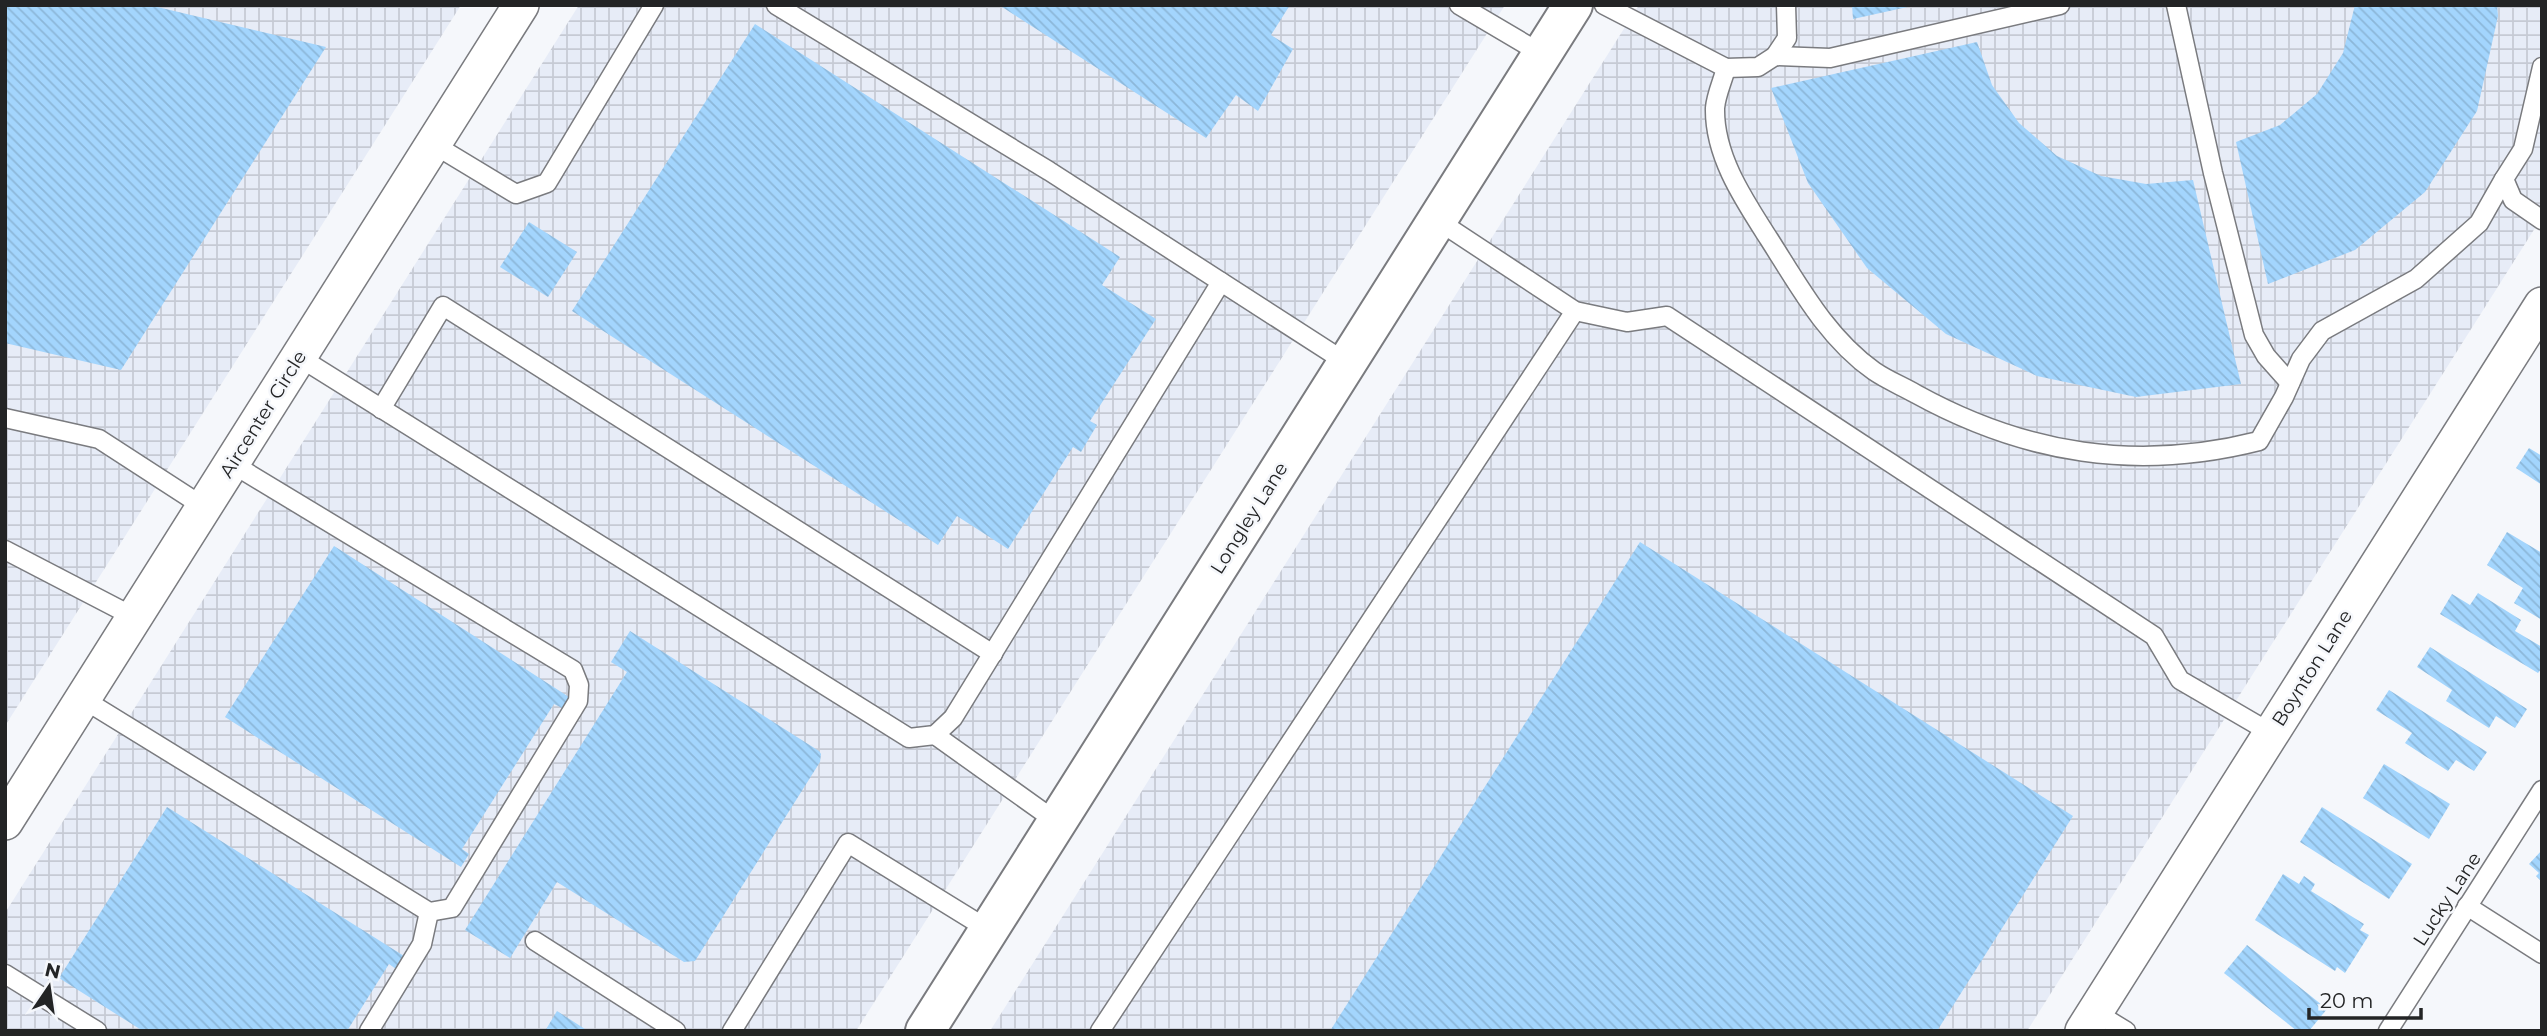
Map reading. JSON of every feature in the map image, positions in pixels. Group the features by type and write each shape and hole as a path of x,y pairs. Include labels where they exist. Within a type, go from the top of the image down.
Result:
{"main road":[{"name":"Longley Lane","path":"925,1031 1573,5"}],"street":[{"name":"Aircenter Circle","path":"5,822 521,5"},
{"name":"Boynton Lane","path":"2089,1021 2542,305"}],"lane":[{"path":"433,144 516,194 547,183 654,5"},
{"path":"776,5 1049,171 1347,363"},
{"path":"1459,5 1542,54"},
{"path":"1604,5 1726,68 1758,66 1775,56 1787,38 1786,5"},
{"path":"1775,56 1830,58 2060,5"},
{"path":"2176,5 2213,173 2254,335 2266,356 2290,383"},
{"path":"1726,68 1715,105 1716,132 1724,158 1737,185 1810,304 1840,340 1874,371 1947,411 2033,443 2082,453 2151,457 2220,451 2259,441 2301,359 2322,331 2416,279 2479,223 2523,149 2542,67"},
{"path":"2504,179 2513,200 2542,220"},
{"path":"1437,220 1574,311 1627,322 1667,316 2154,636 2180,680 2271,733"},
{"path":"299,357 909,738 935,735 953,718 1221,282"},
{"path":"381,408 443,306 993,654"},
{"path":"1100,1031 1574,311"},
{"path":"5,418 99,439 204,507"},
{"path":"83,699 429,912 452,908 578,701 579,685 573,670 231,463"},
{"path":"5,550 134,618"},
{"path":"935,735 1057,822"},
{"name":"Lucky Lane","path":"2388,1031 2542,790"},
{"path":"732,1031 848,843 989,930"},
{"path":"2467,906 2542,954"},
{"path":"369,1031 422,944 429,912"},
{"path":"535,941 676,1031"},
{"path":"5,974 97,1031"},
{"path":"2089,1021 2126,1031"}],"shaded area":[{"path":"5,5 461,5 5,726"},
{"path":"579,5 1505,5 856,1031 5,1031 5,913"},
{"path":"1639,5 2542,5 2542,217 2027,1031 990,1031"}],"building":[{"path":"5,5 149,5 326,47 121,370 5,343"},
{"path":"999,5 1290,5 1271,35 1293,49 1258,111 1236,95 1206,138"},
{"path":"1852,5 1912,5 1912,6 1853,19"},
{"path":"2355,5 2497,5 2498,16 2477,111 2425,192 2355,250 2268,284 2236,142 2280,125 2317,94 2343,53"},
{"path":"755,24 1120,257 1102,285 1156,319 1090,421 1097,425 1081,452 1073,447 1008,549 957,516 938,545 572,311"},
{"path":"1977,42 1992,85 2019,123 2057,156 2101,176 2146,184 2193,180 2241,384 2136,397 2037,376 1946,334 1867,268 1808,183 1771,88"},
{"path":"529,222 577,252 548,297 500,267"},
{"path":"2529,448 2542,456 2542,485 2516,468"},
{"path":"2507,532 2542,553 2542,620 2514,603 2523,588 2487,565"},
{"path":"1640,542 2073,816 1937,1031 1330,1031"},
{"path":"334,546 569,697 562,708 554,704 462,849 469,854 461,867 225,717"},
{"path":"2478,593 2521,620 2515,631 2542,647 2542,668 2538,673 2440,614 2452,594 2470,605"},
{"path":"630,631 819,751 820,762 695,961 684,962 557,882 510,958 465,930 627,672 611,662"},
{"path":"2430,647 2527,709 2515,728 2496,716 2489,728 2446,701 2452,690 2417,667"},
{"path":"2389,690 2487,752 2474,771 2456,760 2448,771 2405,743 2412,733 2376,710"},
{"path":"2384,764 2450,804 2429,839 2363,798"},
{"path":"167,807 404,956 396,969 389,964 347,1031 143,1031 59,978"},
{"path":"2322,807 2412,864 2389,899 2300,842"},
{"path":"2542,850 2542,882 2536,876 2539,873 2529,864"},
{"path":"2283,874 2299,884 2304,876 2315,884 2311,891 2364,924 2360,930 2369,935 2345,973 2337,967 2335,971 2255,920"},
{"path":"2247,945 2327,1009 2309,1031 2297,1031 2224,973"},
{"path":"557,1011 588,1031 545,1031"}]}
